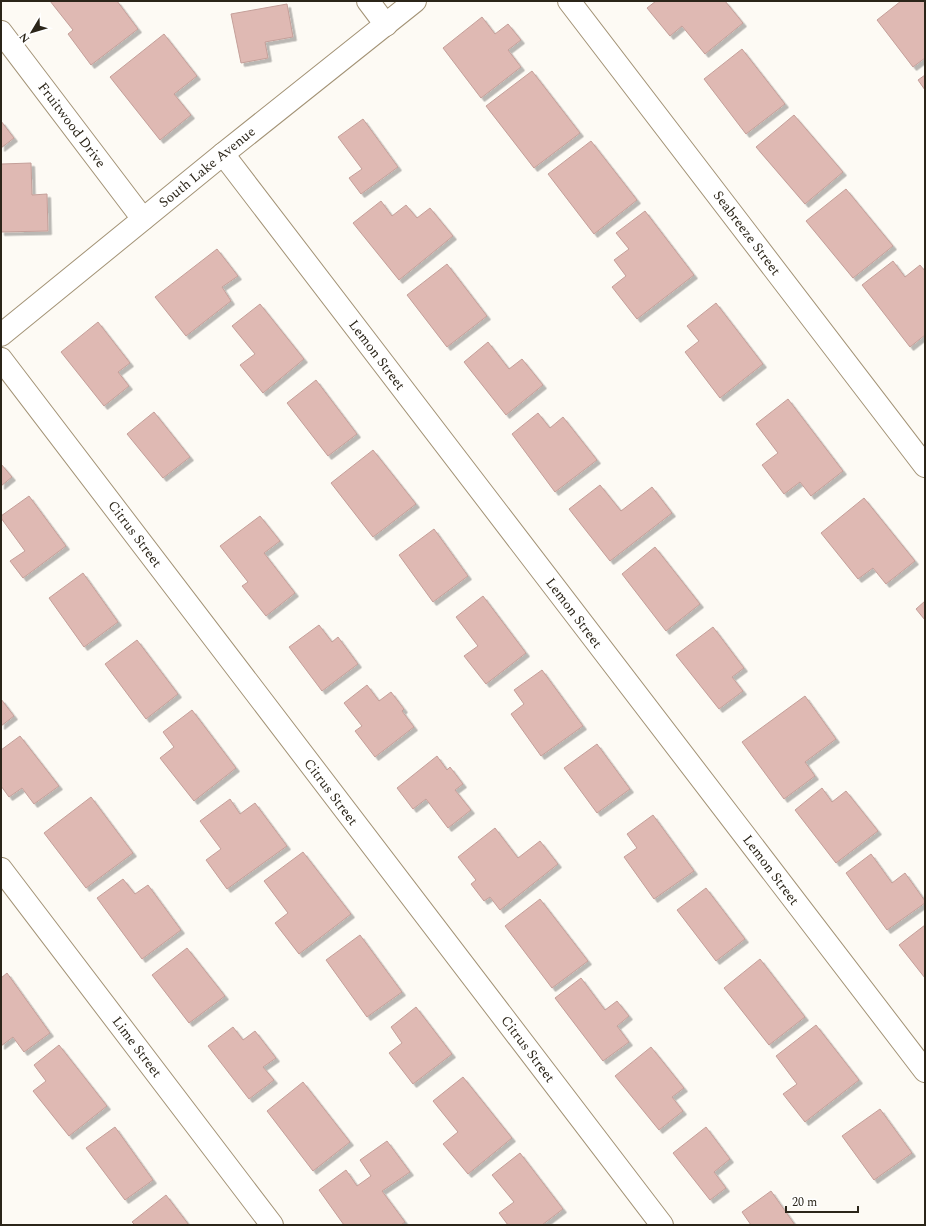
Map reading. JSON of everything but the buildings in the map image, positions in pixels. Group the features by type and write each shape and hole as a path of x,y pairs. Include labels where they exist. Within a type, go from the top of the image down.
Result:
{"street":[{"path":"368,1 386,25"},
{"name":"South Lake Avenue","path":"1,335 223,154 415,1"},
{"name":"Seabreeze Street","path":"569,1 925,466"},
{"name":"Fruitwood Drive","path":"1,32 144,219"},
{"name":"Lemon Street","path":"223,154 925,1071"},
{"name":"Citrus Street","path":"1,359 662,1225"},
{"name":"Lime Street","path":"1,869 272,1225"}]}
